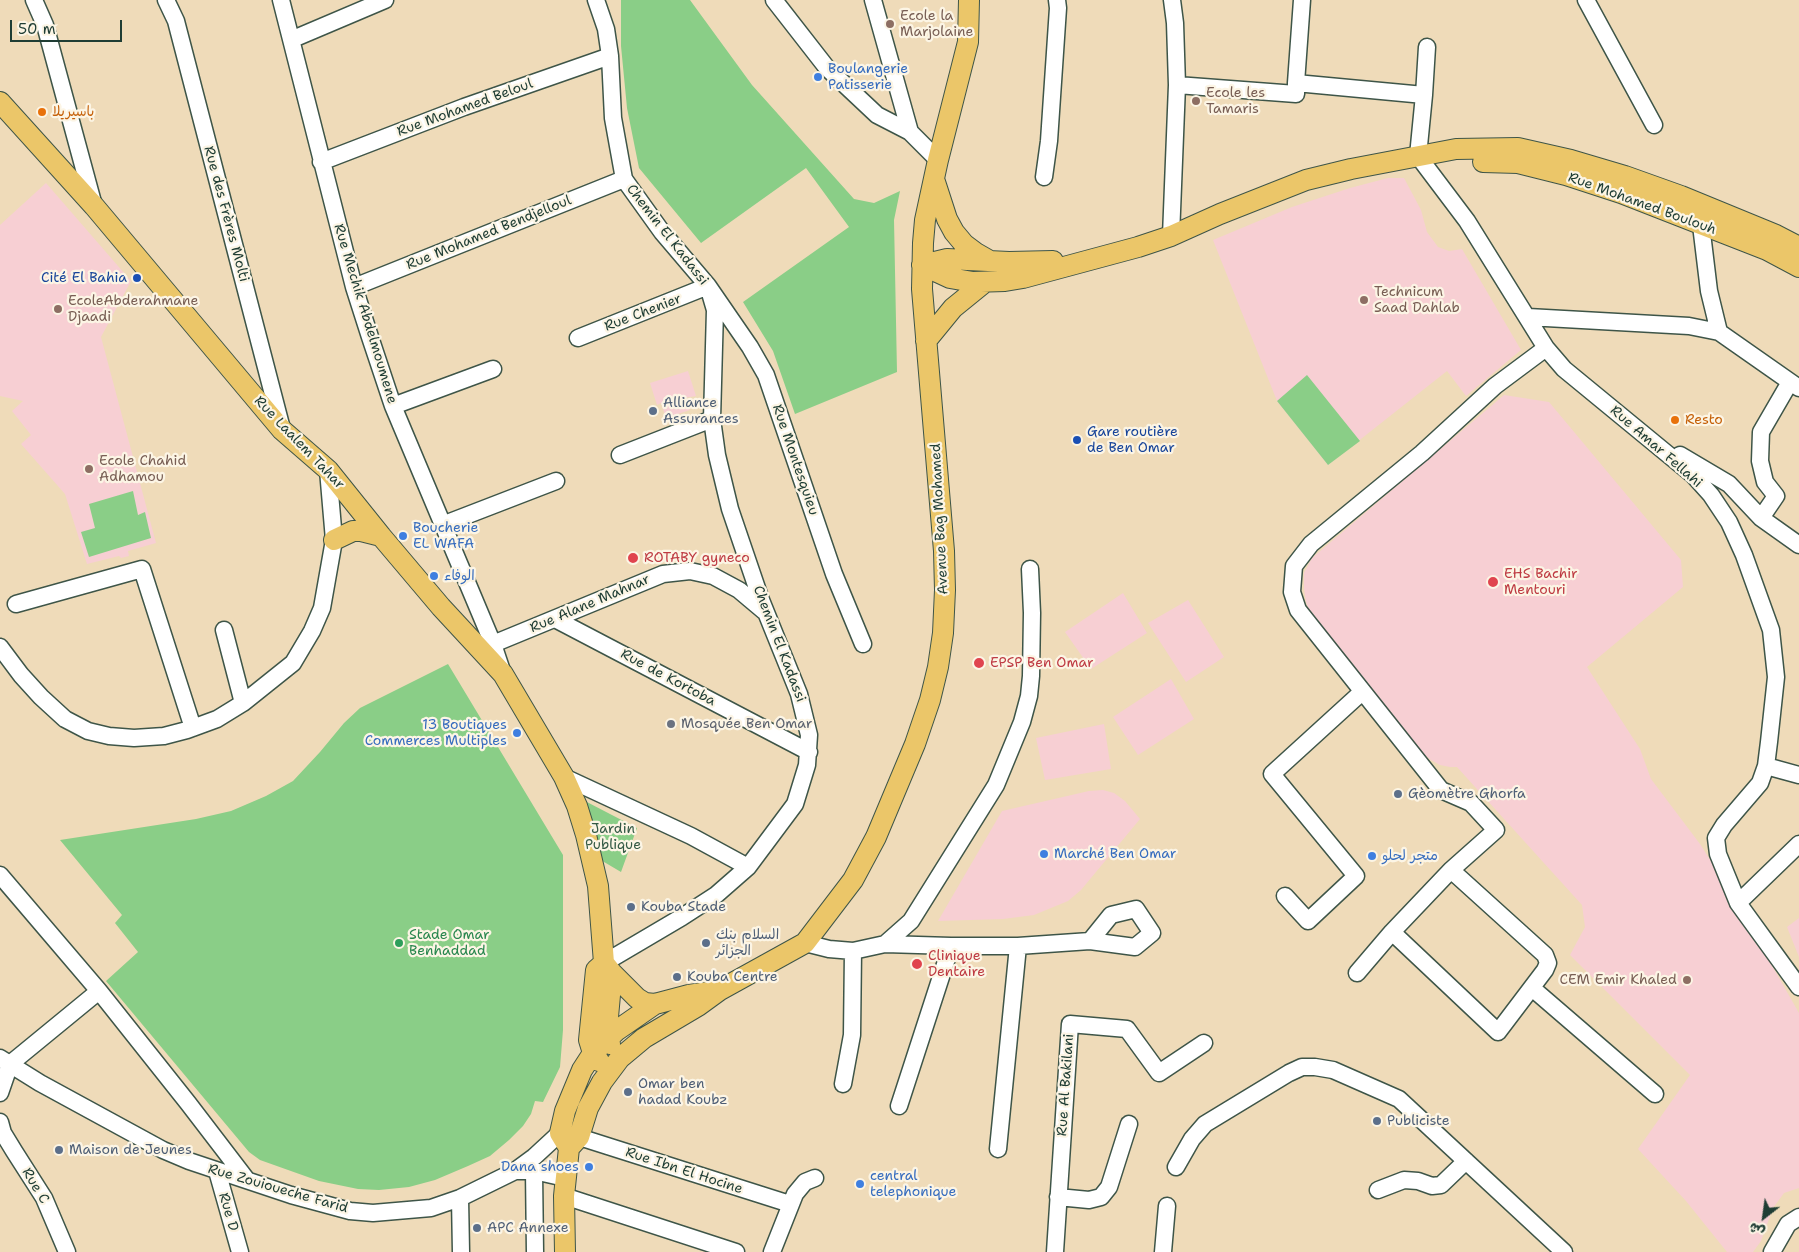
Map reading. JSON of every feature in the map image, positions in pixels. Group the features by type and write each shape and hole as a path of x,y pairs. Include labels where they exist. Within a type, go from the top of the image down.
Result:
{"main road":[{"name":"Avenue Bag Mohamed","path":"720,990 804,943 854,880 876,837 915,744 930,700 938,667 943,633 944,551 926,341 922,265 925,223 936,169 968,42 970,0"},
{"path":"0,102 94,206"},
{"path":"922,265 950,278 973,282 1023,278 1138,247 1171,236 1220,214 1306,180 1456,149 1518,148 1571,160 1625,176 1681,196 1776,235 1799,247"},
{"name":"Rue Mohamed Boulouh","path":"1418,156 1459,161 1518,163 1566,175 1621,193 1767,250 1799,267"},
{"path":"936,169 947,220 954,232 964,244 990,261"},
{"name":"Rue Laalem Tahar","path":"94,206 282,430 328,470 441,607 502,674 564,777 586,835 598,886 608,968"},
{"path":"922,265 947,259 1027,263 1100,257"},
{"path":"926,341 953,308 985,282"},
{"path":"334,540 353,531 381,536"},
{"path":"614,1065 600,1046 589,1040 596,970 608,968 637,998 655,1004"},
{"path":"566,1252 565,1187 569,1139 565,1111 582,1070 600,1046 655,1004 689,995 720,990"},
{"path":"569,1139 614,1065 644,1038 698,1006 720,990"}],"street":[{"name":"Rue Laalem Tahar","path":"34,0 44,25 94,206"},
{"name":"Rue des Frères Molti","path":"166,0 176,21 282,430"},
{"name":"Rue Mechik Abdelmoumene","path":"281,0 354,287 394,406 493,644 502,674"},
{"path":"292,39 385,0"},
{"name":"Chemin El Kadassi","path":"596,0 606,29 610,56 613,118 624,179 662,232 708,286 715,310 712,419 717,455 730,509 767,613 799,694 809,735 807,765 795,804 748,868 716,895 608,968"},
{"path":"774,0 827,68 877,115 910,132"},
{"path":"873,0 910,132 936,169"},
{"path":"1044,177 1049,141 1057,0"},
{"path":"1171,236 1177,85 1175,23 1172,0"},
{"path":"1177,85 1296,94 1302,0"},
{"path":"1586,0 1654,125"},
{"path":"1418,156 1427,47"},
{"name":"Rue Mohamed Beloul","path":"322,162 464,106 610,56"},
{"path":"1296,83 1424,95"},
{"name":"Rue Amar Fellahi","path":"1418,156 1467,221 1546,348 1564,369 1693,475 1711,496 1729,522 1757,588 1771,630 1776,677 1766,766 1760,783 1724,825 1716,838 1718,854 1738,903 1799,987"},
{"name":"Rue Mohamed Bendjelloul","path":"354,287 624,179"},
{"path":"1701,225 1709,292 1719,332"},
{"name":"Rue Chenier","path":"578,338 708,286"},
{"name":"Rue Montesquieu","path":"708,286 750,347 766,375 834,574 864,644"},
{"path":"1528,317 1688,326 1719,332 1794,385 1761,432 1760,461 1765,482 1776,496 1762,518"},
{"path":"1357,973 1450,870 1496,830 1471,803 1441,790 1298,610 1292,592 1294,566 1311,544 1422,453 1495,386 1546,348"},
{"path":"394,406 493,369"},
{"path":"620,455 712,419"},
{"path":"1645,435 1729,484 1762,518 1799,545"},
{"path":"0,647 21,675 41,697 65,719 88,730 109,736 134,738 164,736 194,728 217,719 242,703 293,663 312,631 322,608 334,540 328,470"},
{"path":"442,525 556,480"},
{"path":"16,604 142,569 194,728"},
{"path":"885,944 911,921 996,784 1022,722 1029,696 1031,676 1032,613 1030,569"},
{"name":"Rue Alane Mahnar","path":"493,644 662,574 690,571 713,576 739,590 767,613"},
{"name":"Rue de Kortoba","path":"555,619 809,752"},
{"path":"224,630 242,703"},
{"path":"1285,896 1308,921 1356,876 1272,774 1362,692"},
{"path":"1766,766 1799,774"},
{"path":"564,777 692,836 748,868"},
{"path":"1738,903 1799,844"},
{"path":"1392,932 1498,1032 1532,988 1548,963 1545,955 1450,870"},
{"path":"0,874 99,991 247,1180"},
{"path":"804,943 829,949 853,951 885,944 1018,946 1090,941"},
{"path":"899,1106 951,946"},
{"path":"998,1149 1018,946"},
{"path":"843,1084 852,1035 853,951"},
{"path":"1532,988 1655,1094"},
{"path":"0,1092 5,1061 99,991"},
{"name":"Rue Al Bakilani","path":"1055,1252 1070,1024 1127,1029 1159,1073 1204,1043"},
{"name":"Rue Zouioueche Farid","path":"5,1061 40,1083 163,1150 217,1171 317,1203 350,1211 373,1213 431,1208 460,1198 515,1171 534,1157 569,1139"},
{"path":"1176,1167 1192,1139 1205,1124 1302,1066 1333,1070 1399,1099 1564,1252"},
{"name":"Rue C","path":"0,1122 3,1133 44,1198 67,1252"},
{"path":"1058,1197 1089,1200 1101,1197 1109,1187 1130,1124"},
{"name":"Rue Ibn El Hocine","path":"569,1139 790,1204"},
{"path":"1378,1190 1404,1180 1418,1181 1432,1186 1441,1185 1466,1161"},
{"name":"Rue D","path":"217,1171 240,1252"},
{"path":"515,1171 534,1171 565,1187 736,1252"},
{"path":"534,1171 535,1252"},
{"path":"772,1252 790,1204 801,1186 815,1178"},
{"path":"460,1198 460,1252"},
{"path":"1163,1252 1166,1206"},
{"path":"1772,1252 1788,1224 1799,1217"}],"shaded area":[{"name":"Technicum Saad Dahlab","path":"1388,178 1404,178 1421,210 1427,232 1438,247 1449,251 1462,249 1521,350 1466,396 1447,371 1328,465 1277,401 1213,240 1292,207"},
{"path":"46,183 131,281 101,337 156,543 128,551 129,556 121,558 119,556 87,564 65,494 21,444 31,435 12,411 23,401 0,396 0,225"},
{"path":"688,371 696,396 684,398 690,410 666,418 661,403 657,405 650,383"},
{"path":"1504,395 1549,402 1681,560 1683,587 1587,667 1640,749 1651,779 1700,844 1726,885 1799,1013 1799,1188 1784,1193 1773,1208 1761,1241 1753,1252 1727,1252 1686,1201 1638,1149 1690,1075 1570,955 1585,927 1582,905 1457,767 1440,765 1419,751 1310,613 1306,602 1304,573 1312,558"},
{"path":"1123,593 1147,633 1091,669 1065,632"},
{"path":"1188,600 1224,657 1186,682 1148,623"},
{"path":"1171,679 1194,719 1138,755 1113,717"},
{"path":"1104,724 1111,769 1045,780 1036,738"},
{"name":"Marché Ben Omar","path":"1103,790 1114,793 1125,801 1140,819 1081,890 1068,901 1034,915 1003,919 938,921 1002,811 1089,791"},
{"path":"1799,918 1799,957 1787,927"}],"green space":[{"path":"621,0 690,0 752,85 854,199 874,203 900,191 894,220 897,372 795,414 773,351 743,302 849,227 806,168 701,243 639,168 627,108 621,46"},
{"path":"1307,375 1360,441 1328,465 1277,401"},
{"path":"133,491 138,515 145,512 151,538 89,557 81,532 95,528 89,504"},
{"path":"448,664 563,855 563,1030 560,1067 543,1102 535,1101 531,1114 523,1126 490,1156 435,1180 409,1187 379,1190 358,1189 319,1181 260,1160 249,1152 106,981 138,952 115,923 122,915 60,840 196,819 231,811 266,796 293,781 344,723 360,708"},
{"name":"Jardin Publique","path":"583,800 637,828 621,872 599,859"}],"place":[{"name":"Ecole la Marjolaine","path":"890,24"},
{"name":"Boulangerie Patisserie","path":"818,77"},
{"name":"Ecole les Tamaris","path":"1196,101"},
{"name":"باسيريلا","path":"42,112"},
{"name":"Cité El Bahia","path":"137,278"},
{"name":"Technicum Saad Dahlab","path":"1364,300"},
{"name":"EcoleAbderahmane Djaadi","path":"58,309"},
{"name":"Alliance Assurances","path":"653,411"},
{"name":"Resto","path":"1675,420"},
{"name":"Gare routière de Ben Omar","path":"1077,440"},
{"name":"Ecole Chahid Adhamou","path":"89,469"},
{"name":"Boucherie EL WAFA","path":"403,536"},
{"name":"ROTABY gyneco","path":"633,558"},
{"name":"الوفاء","path":"434,576"},
{"name":"EHS Bachir Mentouri","path":"1493,582"},
{"name":"EPSP Ben Omar","path":"979,663"},
{"name":"Mosquée Ben Omar","path":"671,724"},
{"name":"13 Boutiques Commerces Multiples","path":"517,733"},
{"name":"Gèomètre Ghorfa","path":"1398,794"},
{"name":"Marché Ben Omar","path":"1044,854"},
{"name":"متجر لحلو","path":"1372,856"},
{"name":"Kouba Stade","path":"631,907"},
{"name":"Stade Omar Benhaddad","path":"399,943"},
{"name":"السلام بنك الجزائر","path":"706,943"},
{"name":"Clinique Dentaire","path":"917,964"},
{"name":"Kouba Centre","path":"677,977"},
{"name":"CEM Emir Khaled","path":"1687,980"},
{"name":"Omar ben hadad Koubz","path":"628,1092"},
{"name":"Publiciste","path":"1377,1121"},
{"name":"Maison de Jeunes","path":"59,1150"},
{"name":"Dana shoes","path":"589,1167"},
{"name":"central telephonique","path":"860,1184"},
{"name":"APC Annexe","path":"477,1228"}]}
